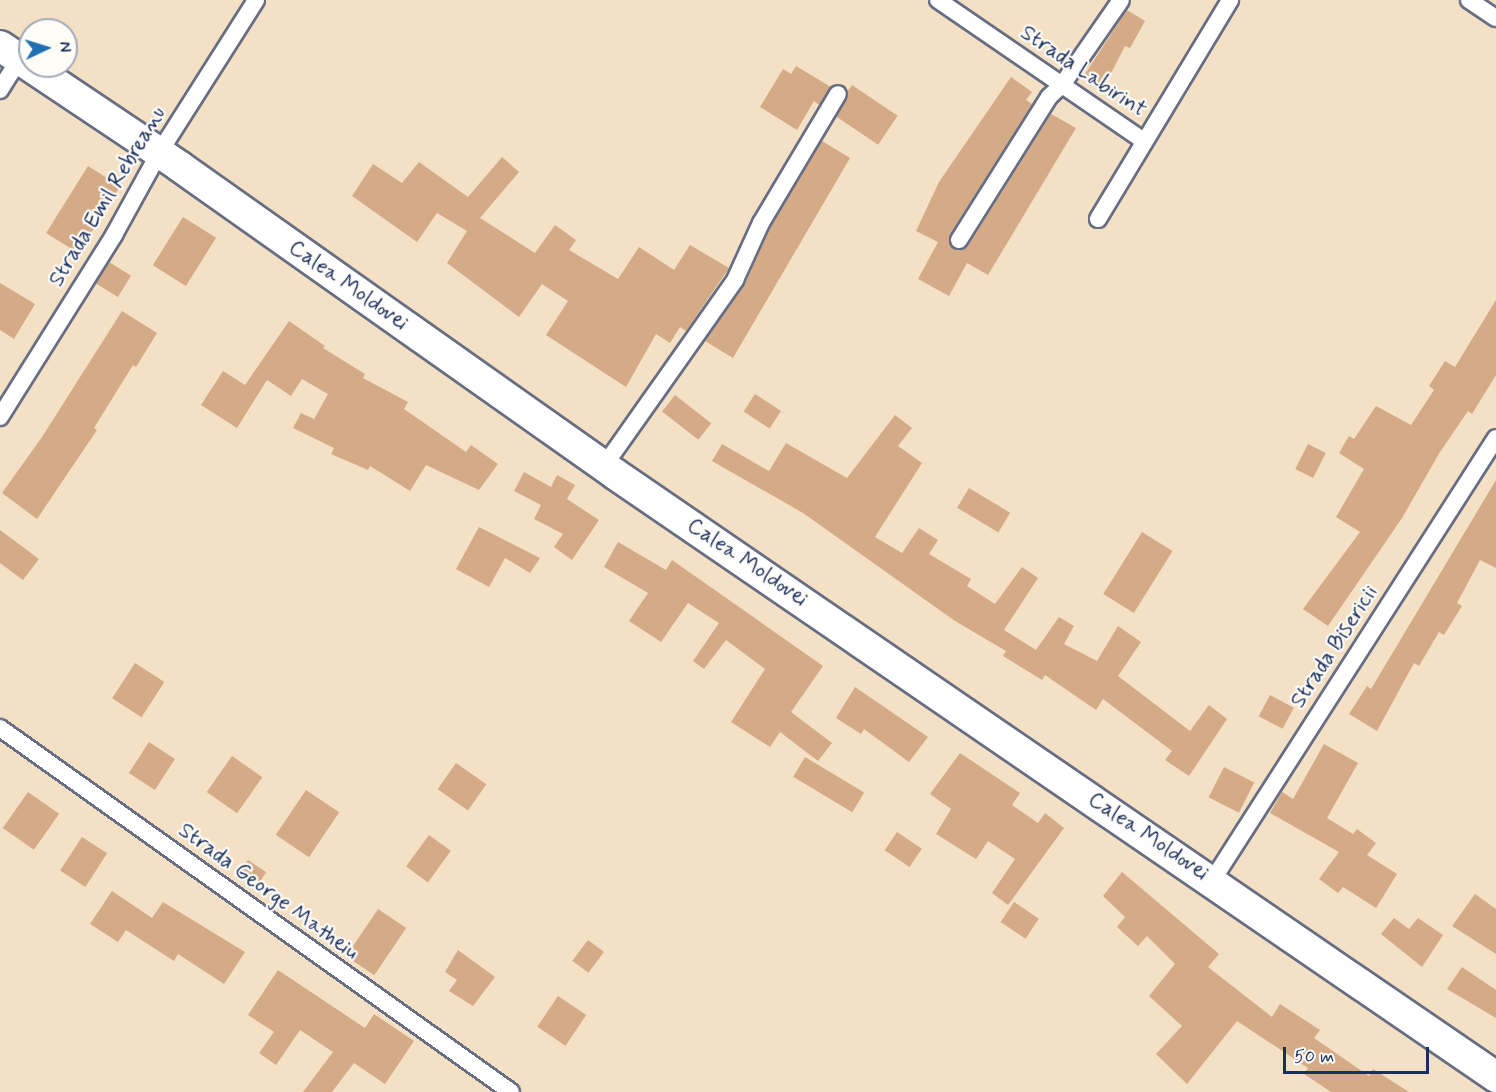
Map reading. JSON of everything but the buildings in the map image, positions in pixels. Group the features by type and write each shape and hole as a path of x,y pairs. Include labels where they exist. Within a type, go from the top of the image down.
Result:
{"highway":[{"name":"Calea Moldovei","path":"10,53 159,153 604,466 1496,1077"}],"street":[{"name":"Strada Emil Rebreanu","path":"0,417 114,235 159,153 256,0"},
{"name":"Strada Labirint","path":"938,0 1144,141"},
{"path":"958,240 1049,97 1062,85 1121,0"},
{"name":"Strada Labirint","path":"1098,219 1230,0"},
{"path":"1469,0 1496,18"},
{"path":"0,90 10,53"},
{"path":"604,466 735,280 761,223 838,94"},
{"name":"Strada Bisericii","path":"1212,881 1496,438"},
{"name":"Strada George Matheiu","path":"0,728 510,1092"}]}
